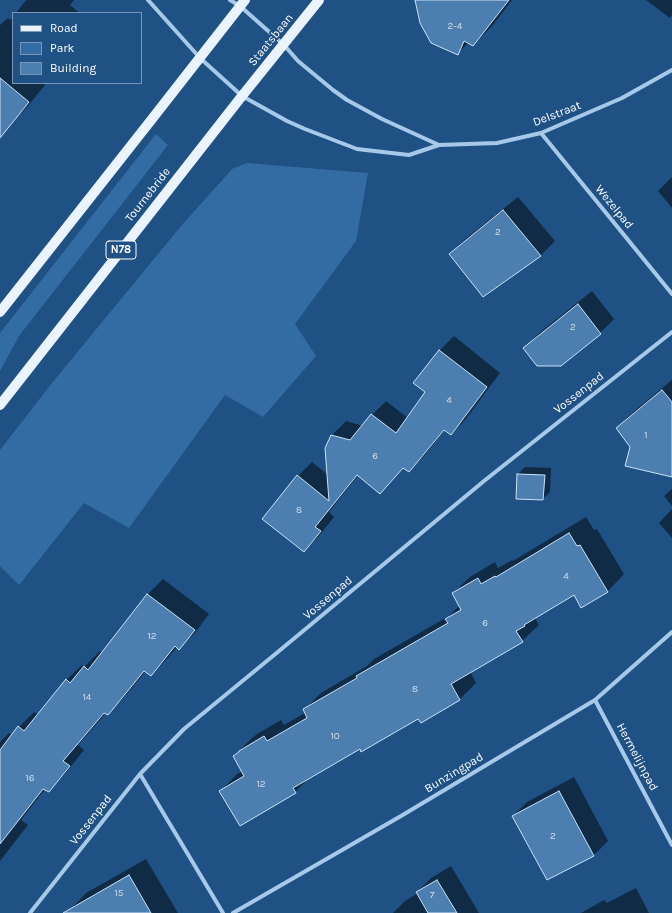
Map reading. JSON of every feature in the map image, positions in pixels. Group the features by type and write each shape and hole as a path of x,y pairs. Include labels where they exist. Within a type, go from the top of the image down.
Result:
{"main road":[{"name":"Staatsbaan","path":"242,96 320,0"},
{"path":"0,312 242,3"},
{"name":"Tournebride","path":"0,405 242,96"}],"street":[{"name":"Delstraat","path":"148,0 200,58 242,96 305,129 357,149 409,155 439,145 497,143 541,133 622,98 672,70"},
{"name":"Delstraat","path":"230,0 242,3 298,61 347,100 382,119 439,145"},
{"name":"Wezelpad","path":"541,133 672,294"},
{"name":"Vossenpad","path":"30,913 140,774 184,729 484,480 672,332"},
{"name":"Bunzingpad","path":"233,913 401,816 595,700 672,632"},
{"name":"Hermelijnpad","path":"595,700 672,844"},
{"path":"140,774 223,913"}],"green space":[{"path":"156,134 168,145 19,336 0,371 0,333"},
{"path":"247,163 368,173 356,241 295,324 316,356 263,417 225,395 129,528 84,503 19,585 0,566 0,450 52,383 181,226 232,169"}],"building":[{"path":"415,0 509,0 473,46 464,41 458,55 431,43 420,23"},
{"path":"0,78 29,102 0,138"},
{"path":"503,210 541,256 483,297 449,254"},
{"path":"578,304 601,334 561,366 537,366 523,348"},
{"path":"439,350 487,387 451,435 444,430 409,472 403,468 380,494 357,475 315,527 321,531 304,552 262,519 297,475 329,501 325,448 331,435 350,440 371,414 396,433 425,392 413,383"},
{"path":"662,390 672,402 672,477 625,466 630,447 616,428"},
{"path":"517,474 545,475 543,500 516,499"},
{"path":"569,533 577,546 580,545 608,592 581,608 574,595 524,625 525,626 516,631 523,642 451,684 460,700 421,723 418,719 361,752 360,749 293,788 296,793 240,826 219,791 244,776 233,756 264,736 267,741 307,718 303,709 357,678 356,676 448,623 445,619 461,610 452,593 478,578 481,584 495,576 496,577"},
{"path":"147,594 195,630 179,650 175,646 151,676 144,671 108,715 104,713 63,761 70,766 49,792 43,789 0,844 0,750 18,726 24,731 66,679 70,683 84,666 88,670"},
{"path":"559,791 594,856 547,880 512,816"},
{"path":"129,875 151,913 63,913"},
{"path":"437,880 457,913 428,913 416,892"}]}
